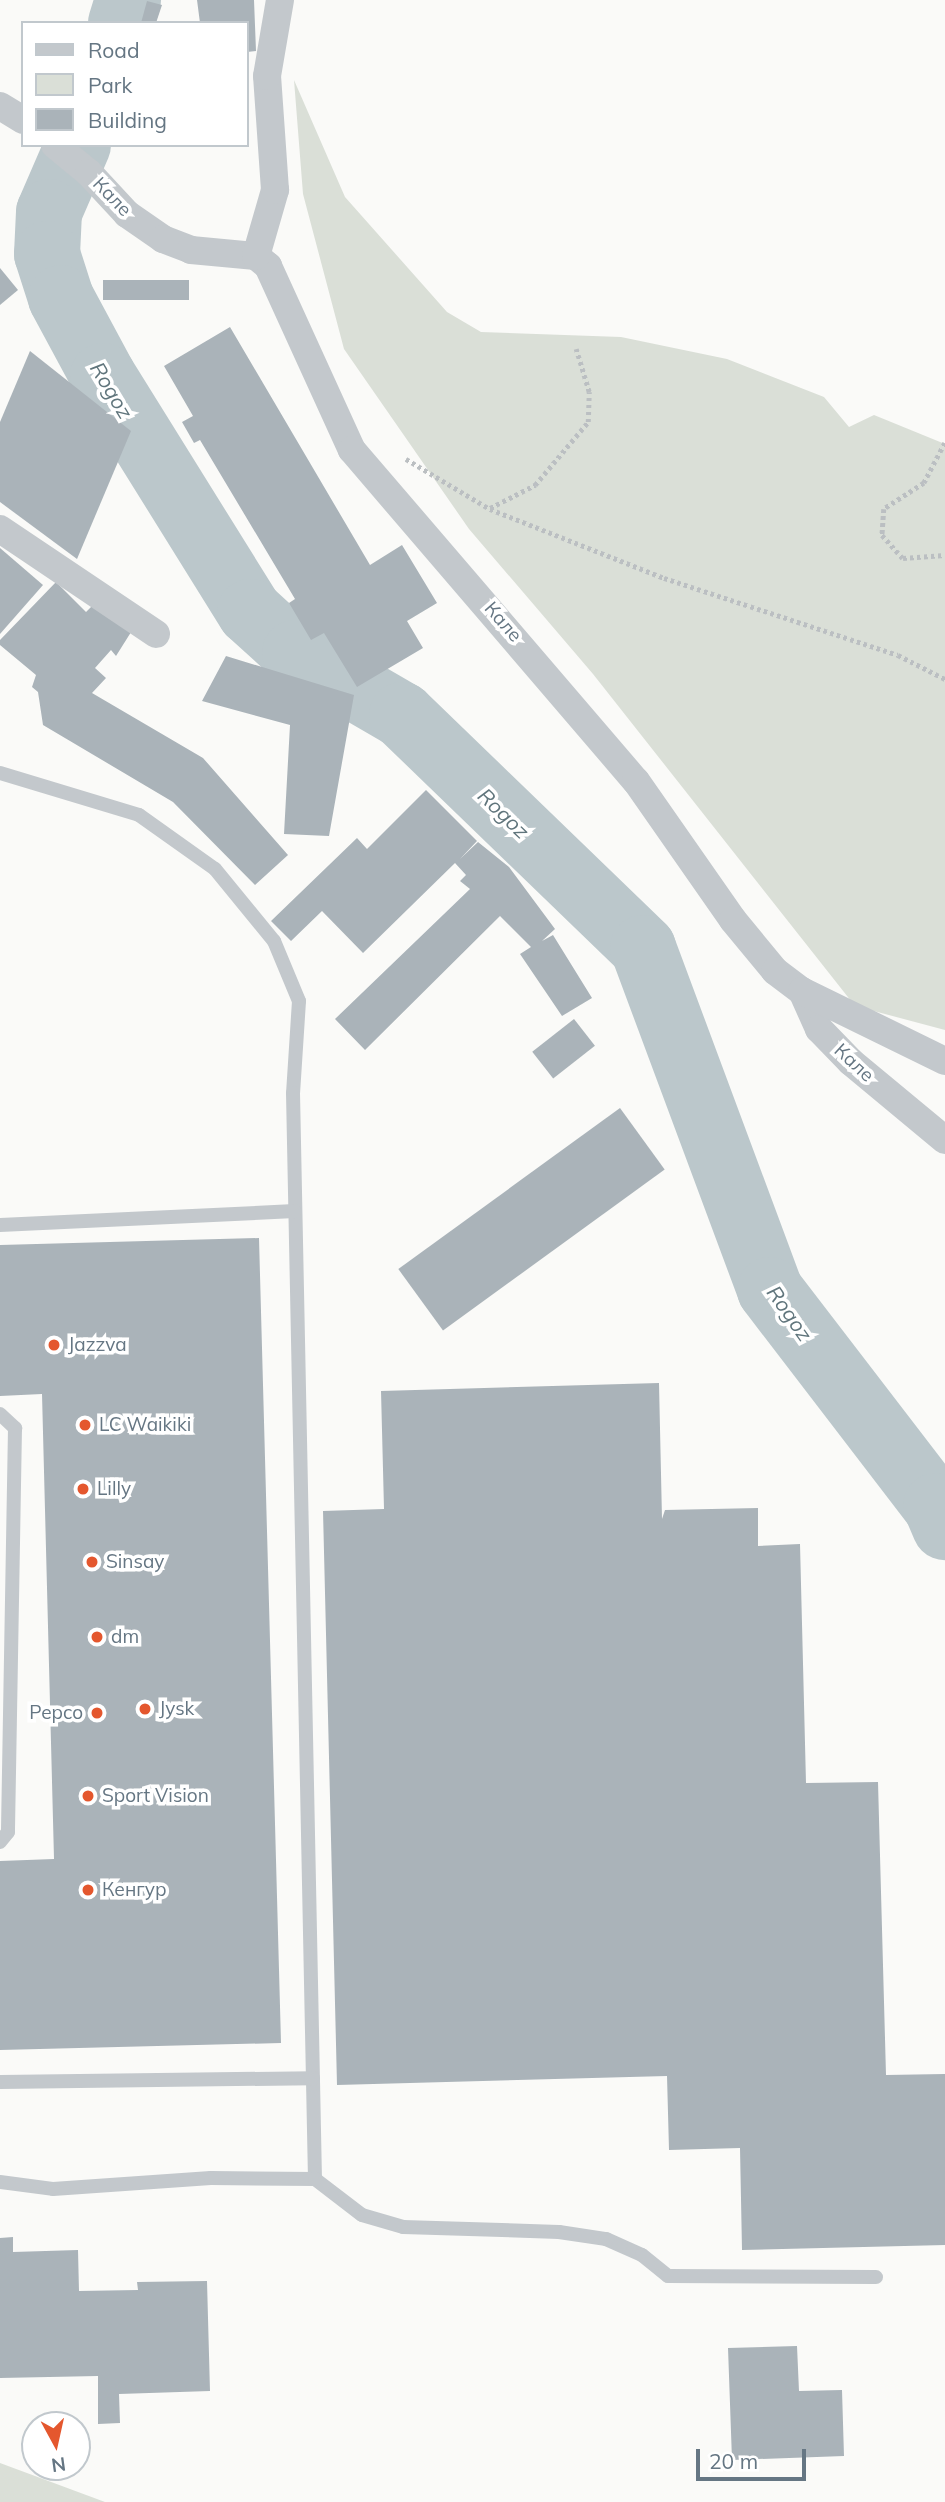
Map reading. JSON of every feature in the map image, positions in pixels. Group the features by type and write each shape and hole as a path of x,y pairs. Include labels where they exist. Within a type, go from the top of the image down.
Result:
{"street":[{"path":"256,256 275,190 267,76 280,0"},
{"path":"0,106 21,119"},
{"name":"Кале","path":"57,147 89,173 127,214 163,239 191,250 256,256 268,266 352,450 636,780 741,930 775,971 802,991 827,1038 945,1140"},
{"path":"0,529 156,634"},
{"path":"802,991 945,1061"}],"lane":[{"path":"0,773 139,815 215,869 274,941 299,1001 293,1093 315,2179"},
{"path":"0,1225 295,1211"},
{"path":"0,1414 15,1428 6,1528 4,1630 8,1832 0,1842"},
{"path":"0,2082 313,2078"},
{"path":"0,2182 53,2189 212,2178 315,2179 362,2215 403,2227 559,2232 606,2239 642,2255 668,2276 876,2277"}],"path":[{"path":"489,509 534,485 588,422 589,391 576,349"},
{"path":"945,443 924,483 884,509 882,535 903,558 945,555"},
{"path":"402,457 489,509 664,578 898,655 945,679"}],"green space":[{"path":"294,80 345,197 447,312 481,332 621,337 727,359 824,397 849,427 874,415 945,444 945,1030 855,1006 593,674 469,529 344,349 303,194"},
{"path":"0,2463 21,2471 21,2481 48,2481 105,2502 0,2502"}],"building":[{"path":"197,0 254,0 256,51 248,52 248,21 200,21"},
{"path":"147,1 162,5 157,21 142,21"},
{"path":"0,268 18,290 0,305"},
{"path":"103,280 189,280 189,300 103,300"},
{"path":"230,327 370,565 402,545 437,603 407,621 423,648 357,687 324,633 311,640 289,603 295,599 200,440 194,443 182,422 193,416 164,366"},
{"path":"30,351 131,431 77,559 0,502 0,422"},
{"path":"0,548 43,585 0,634"},
{"path":"56,582 86,612 98,600 133,629 116,656 111,650 95,668 106,678 92,693 203,758 288,855 255,885 173,802 43,725 38,692 32,687 36,675 0,645 0,640"},
{"path":"226,656 354,695 329,836 284,834 290,725 202,701"},
{"path":"426,790 477,841 460,859 478,842 509,867 555,929 542,941 553,935 592,998 562,1016 520,954 531,947 500,916 365,1050 335,1019 470,889 460,881 466,875 455,863 363,953 322,911 291,941 271,921 357,838 367,849"},
{"path":"574,1019 595,1046 553,1078 532,1052"},
{"path":"620,1108 665,1169 443,1331 398,1269"},
{"path":"259,1238 281,2043 0,2050 0,1861 54,1859 42,1394 0,1396 0,1245"},
{"path":"659,1383 662,1519 665,1510 758,1508 758,1546 800,1544 806,1783 878,1782 886,2075 945,2074 945,2245 742,2250 740,2148 669,2150 667,2076 337,2085 323,1511 384,1509 381,1391"},
{"path":"13,2237 13,2252 78,2250 79,2291 138,2290 137,2282 207,2281 210,2391 119,2394 120,2423 98,2424 98,2376 0,2378 0,2238"},
{"path":"797,2346 799,2391 842,2390 844,2456 732,2460 728,2348"}],"waterway":[{"name":"Rogoz","path":"122,21 128,0"},
{"name":"Rogoz","path":"77,147 49,212 47,254 61,298 103,376 250,612 295,653 402,715 643,948 770,1290 936,1506 945,1527"}],"place":[{"name":"Jazzva","path":"54,1345"},
{"name":"LC Waikiki","path":"85,1425"},
{"name":"Lilly","path":"83,1489"},
{"name":"Sinsay","path":"92,1562"},
{"name":"dm","path":"97,1637"},
{"name":"Jysk","path":"145,1709"},
{"name":"Pepco","path":"97,1713"},
{"name":"Sport Vision","path":"88,1796"},
{"name":"Кенгур","path":"88,1890"}]}
